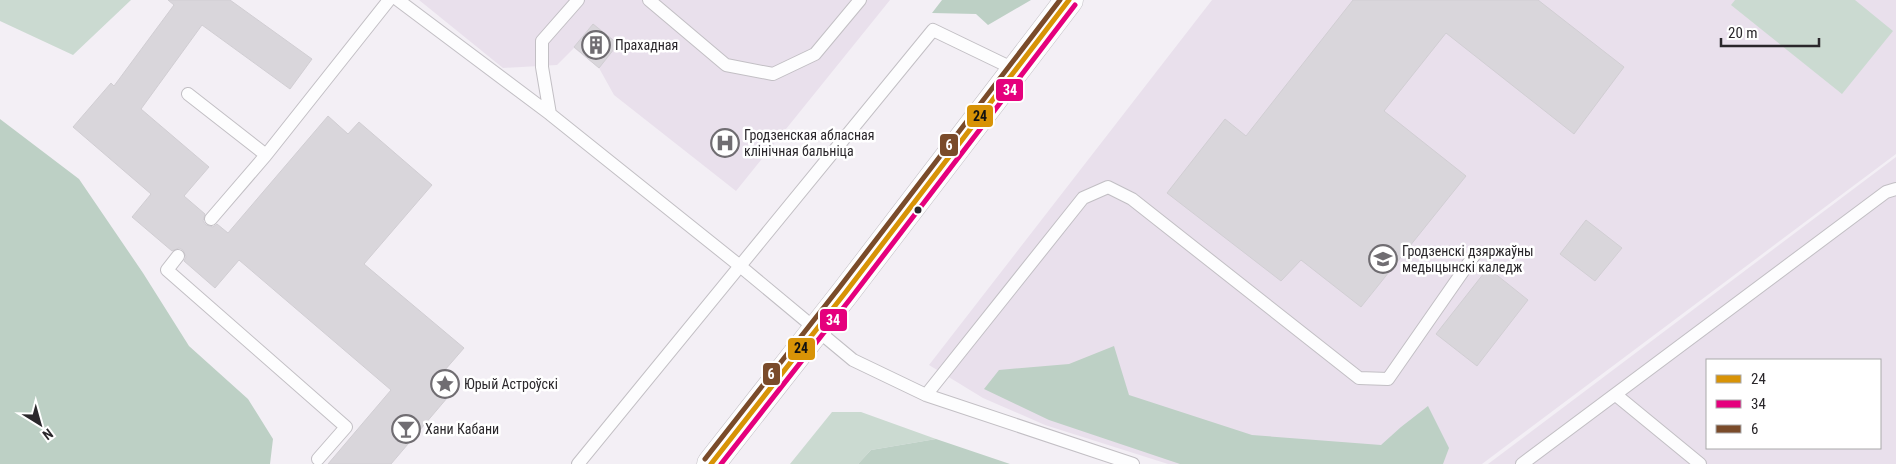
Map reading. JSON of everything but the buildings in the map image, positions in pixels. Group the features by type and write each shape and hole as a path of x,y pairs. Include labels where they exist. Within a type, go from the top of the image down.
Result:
{"street":[{"path":"710,464 816,331 1069,0"}],"lane":[{"path":"211,219 266,155 389,0"},
{"path":"398,0 550,114 740,266 853,360 926,395 1133,464"},
{"path":"550,114 542,67 542,41 578,0"},
{"path":"649,0 726,65 773,74 815,54 860,0"},
{"path":"578,464 933,30 1016,70"},
{"path":"188,94 266,155"},
{"path":"926,395 1083,198 1108,187 1132,199 1360,378 1388,379 1475,254"},
{"path":"1522,464 1886,192 1896,190"},
{"path":"178,256 167,270 346,428 318,459"},
{"path":"1616,395 1700,464"}],"shaded area":[{"path":"0,0 131,0 73,55 0,21"},
{"name":"Гродзенская абласная клінічная бальніца","path":"419,0 890,0 736,191 614,95 599,68 574,48 557,65 503,68"},
{"name":"Гродзенскі дзяржаўны медыцынскі каледж","path":"1212,0 1896,0 1896,154 1482,464 1168,464 1045,425 983,398 929,365"},
{"path":"1735,0 1855,0 1893,31 1842,94 1731,5"},
{"path":"1896,157 1896,464 1488,464"},
{"path":"832,412 861,412 936,439 871,450 858,464 790,464"}],"green space":[{"path":"942,0 1031,0 988,25 976,14 932,13"},
{"path":"0,119 79,179 143,273 189,346 248,399 273,439 270,464 0,464"},
{"path":"1114,346 1129,395 1252,435 1381,445 1428,406 1449,448 1443,464 1180,464 1049,420 984,389 999,370 1069,364"},
{"path":"936,439 1010,464 858,464 871,450"}],"transit line":[{"name":"6","path":"705,459 1060,0"},
{"name":"24","path":"711,464 845,293 1069,0"},
{"name":"34","path":"721,464 851,298 1075,5"}],"place":[{"name":"Прахадная","path":"596,45"},
{"name":"Гродзенская абласная клінічная бальніца","path":"725,143"},
{"name":"Гродзенскі дзяржаўны медыцынскі каледж","path":"1383,259"},
{"name":"Юрый Астроўскі","path":"445,384"},
{"name":"Хани Кабани","path":"406,429"}]}
